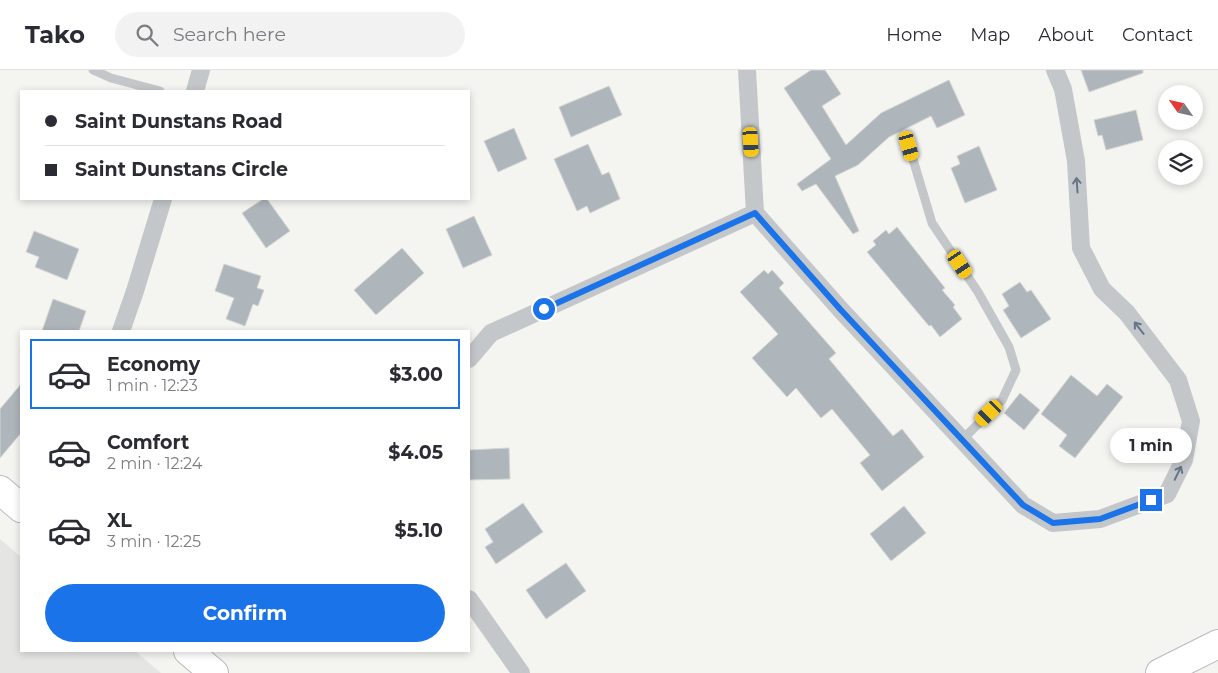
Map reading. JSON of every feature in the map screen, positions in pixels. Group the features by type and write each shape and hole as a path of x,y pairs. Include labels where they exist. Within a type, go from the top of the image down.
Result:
{"main road":[{"path":"0,490 20,507"},
{"path":"1160,673 1218,644"},
{"path":"189,652 214,673"}],"street":[{"path":"196,90 201,70"},
{"path":"746,70 755,213 840,309 1023,505 1053,523 1100,519 1167,494 1184,460 1191,420 1178,380 1127,312 1102,289 1081,248 1076,161 1063,89 1055,70"},
{"path":"121,330 163,200"},
{"path":"470,358 492,333 755,213"},
{"path":"470,600 521,673"}],"lane":[{"path":"92,70 111,78 156,90"},
{"path":"909,146 932,223 978,292 1009,346 1016,370 1002,400 962,440"}],"shaded area":[{"path":"0,539 20,556 20,652 136,652 161,673 0,673"}],"building":[{"path":"811,70 825,70 841,94 822,106 846,145 881,113 949,80 965,115 937,128 931,116 889,137 858,165 835,176 859,231 853,234 816,184 802,191 797,184 831,159 784,88"},
{"path":"1081,70 1143,70 1143,73 1089,92"},
{"path":"609,86 622,115 571,137 559,107"},
{"path":"1136,110 1143,140 1106,150 1102,135 1098,136 1094,120"},
{"path":"514,128 527,159 498,172 484,141"},
{"path":"588,144 602,175 609,172 620,199 590,213 587,206 577,211 554,159"},
{"path":"979,146 997,190 965,203 951,168 960,164 957,156"},
{"path":"262,200 268,200 290,231 266,248 242,213"},
{"path":"474,216 492,255 463,268 446,229"},
{"path":"897,227 945,288 942,290 955,305 953,307 962,319 940,337 867,252 876,245 873,241 886,230 889,234"},
{"path":"34,231 79,249 67,280 35,267 39,257 26,252"},
{"path":"402,248 424,273 376,315 354,290"},
{"path":"224,264 261,276 257,288 264,290 258,306 253,304 245,326 226,319 234,298 215,291"},
{"path":"764,270 768,274 772,270 784,283 779,288 836,353 829,359 893,436 902,429 924,457 882,491 860,463 870,455 832,409 821,418 796,388 787,397 752,358 778,334 740,292"},
{"path":"1020,282 1027,292 1031,290 1051,319 1021,338 1003,310 1009,306 1002,294"},
{"path":"53,299 86,311 79,330 42,330"},
{"path":"1071,375 1097,396 1107,384 1123,397 1075,458 1059,446 1067,435 1041,414"},
{"path":"20,385 20,434 0,458 0,409"},
{"path":"1020,393 1040,410 1024,430 1004,413"},
{"path":"509,448 510,479 470,480 470,450"},
{"path":"523,503 543,532 496,564 485,547 493,542 485,529"},
{"path":"904,506 926,533 891,561 870,534"},
{"path":"566,563 586,591 546,619 526,590"}],"route":[{"path":"544,309 755,213 840,309 1023,505 1053,523 1100,519 1151,500"}]}
